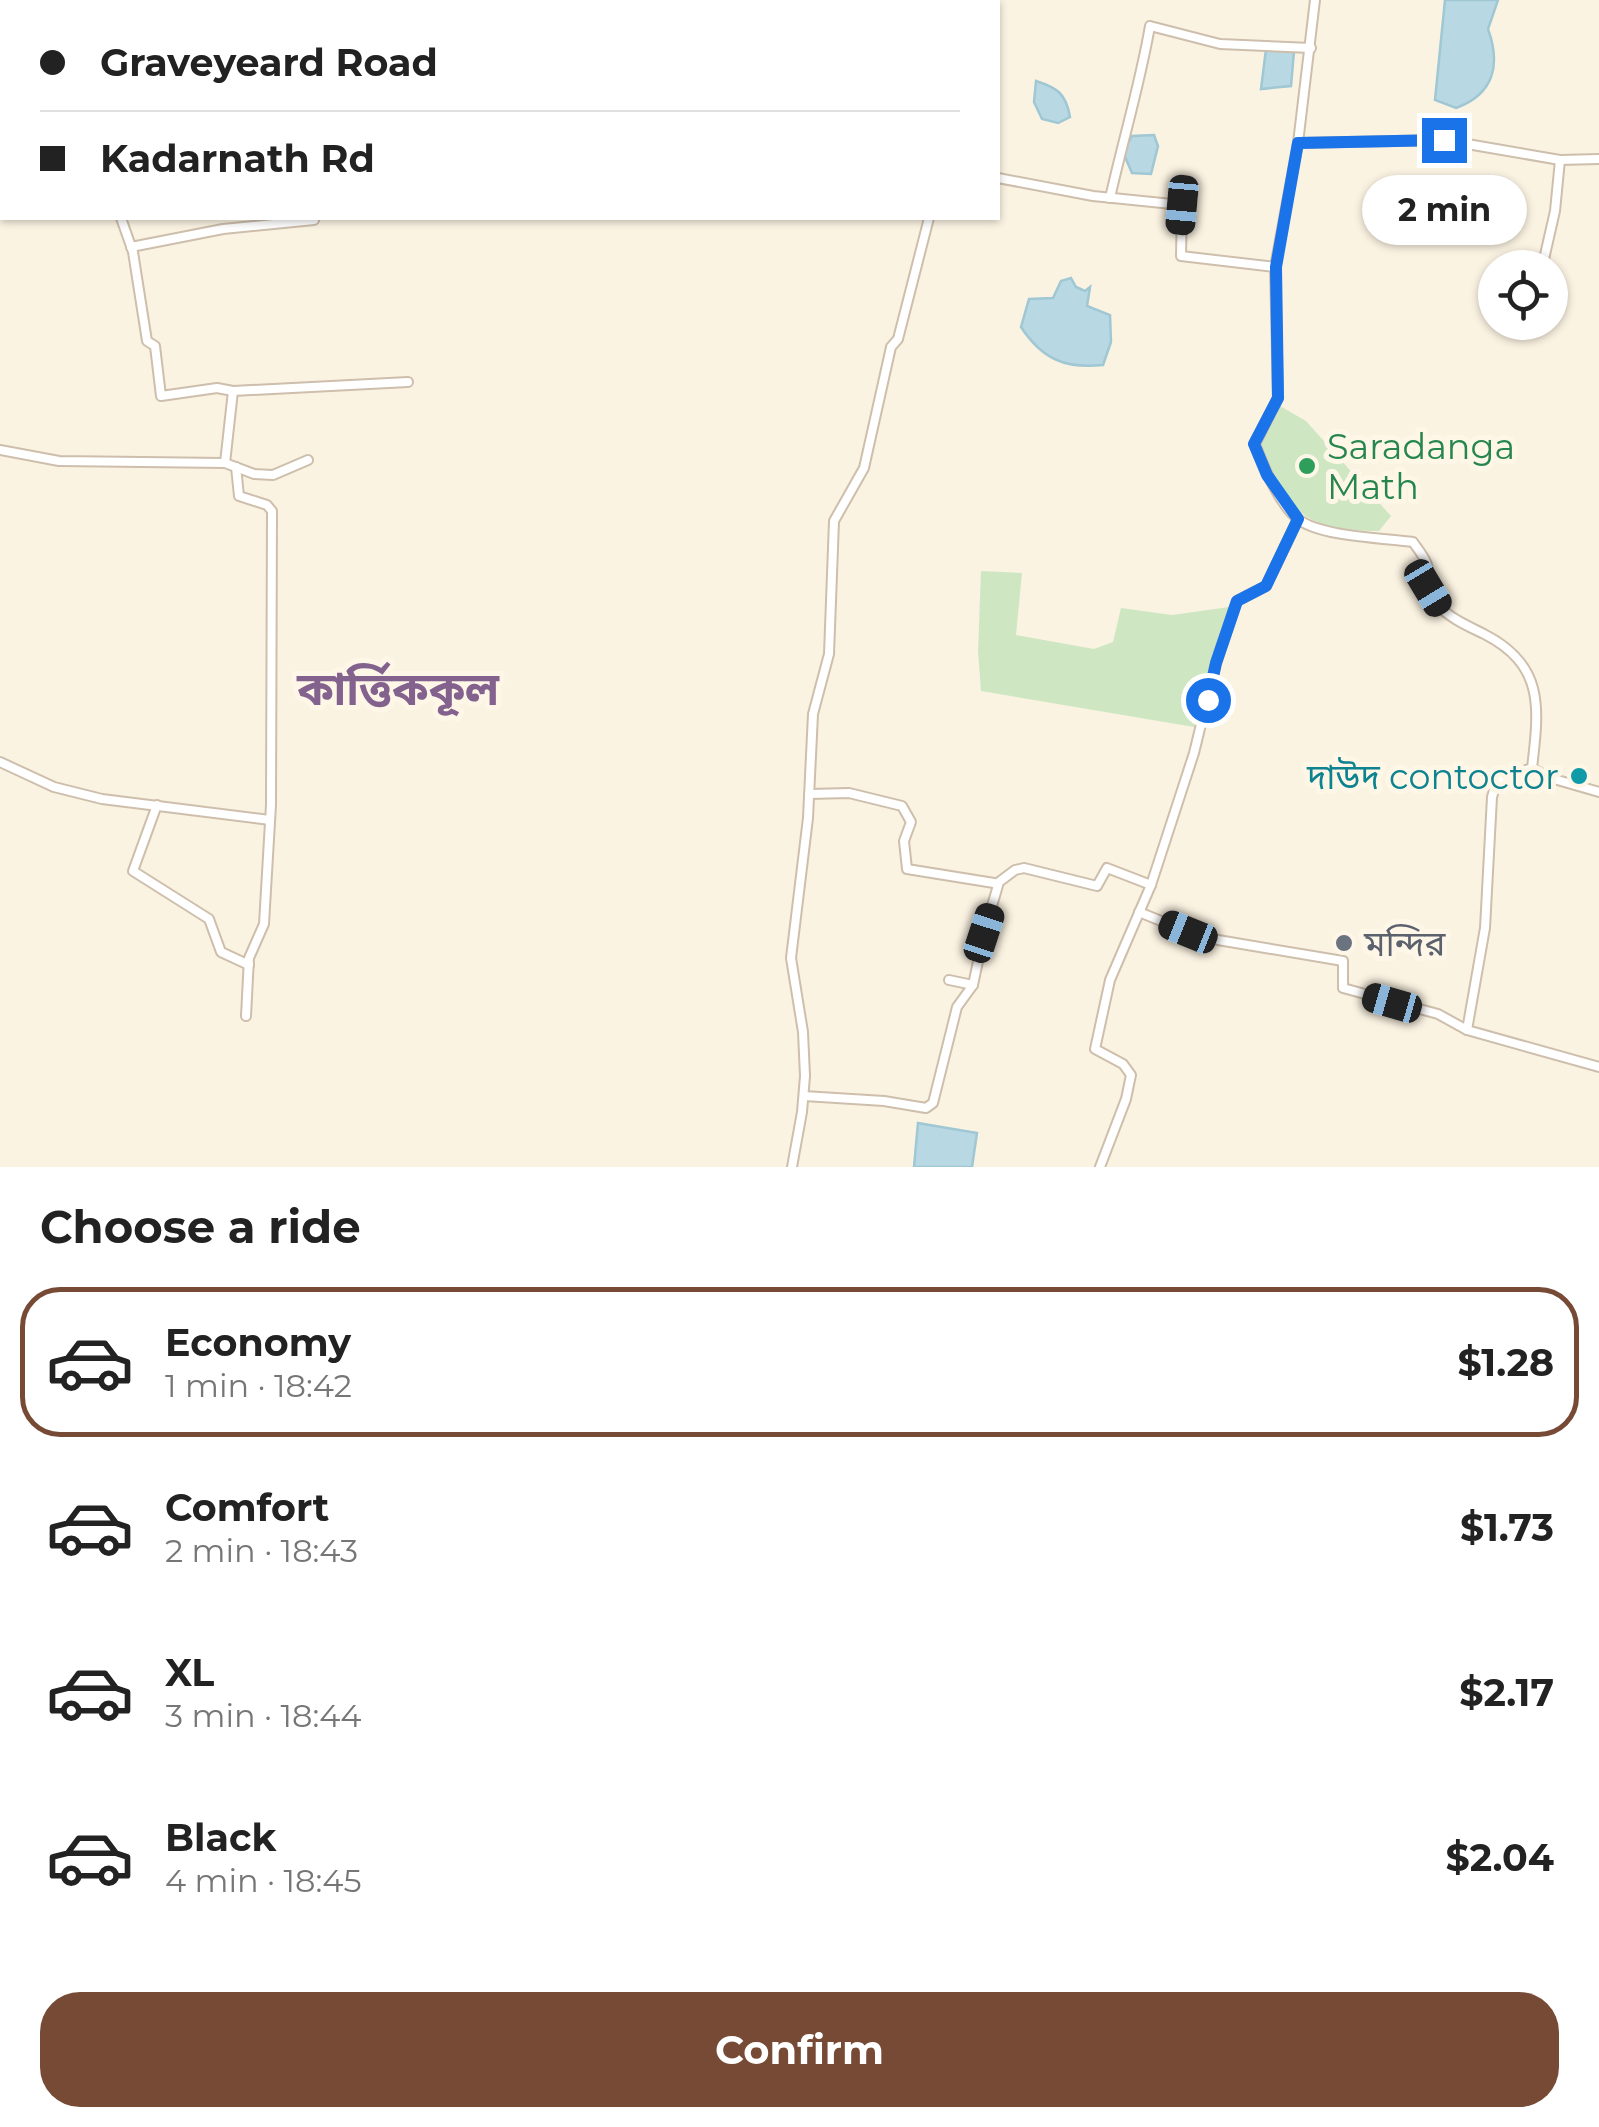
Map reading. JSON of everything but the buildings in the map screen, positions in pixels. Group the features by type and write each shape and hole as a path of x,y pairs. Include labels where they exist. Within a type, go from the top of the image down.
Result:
{"street":[{"path":"1315,0 1298,143 1276,267 1278,398 1254,444 1267,475 1298,519 1335,532 1413,542 1427,564 1428,588 1439,607 1510,647 1534,685 1537,728 1532,768"},
{"path":"1110,198 1129,112 1139,90 1150,26 1220,44 1311,48"},
{"path":"1298,143 1444,140 1560,160 1599,159"},
{"path":"1546,250 1560,160"},
{"path":"1000,178 1110,198 1182,205 1180,256 1276,267"},
{"path":"123,220 147,341 155,346 161,396 217,388 232,391 408,382"},
{"path":"131,247 223,229 314,220"},
{"path":"792,1167 804,1096 803,1032 790,958 801,893 814,714 829,654 834,521 864,468 890,347 898,339 928,220"},
{"path":"225,463 232,391"},
{"path":"0,450 60,461 225,463 273,476 308,460"},
{"path":"236,467 239,496 267,504 272,511 270,820 264,924 249,966 246,1016"},
{"path":"1100,1167 1126,1100 1130,1075 1122,1064 1095,1049 1110,980 1151,884 1194,753 1216,663 1237,601 1266,586 1298,519"},
{"path":"0,762 54,787 102,799 270,820"},
{"path":"1467,1030 1485,928 1492,796 1497,780 1532,768 1548,777 1599,792"},
{"path":"810,794 849,793 902,806 910,822 904,841 907,869 994,883"},
{"path":"157,805 133,872 209,918 221,952 249,966"},
{"path":"804,1096 884,1100 926,1108 933,1103 957,1007 974,985 999,882 1015,870 1024,868 1097,886 1106,868 1151,884"},
{"path":"1139,912 1218,940 1343,961 1343,988 1438,1014 1467,1030 1599,1068"},
{"path":"950,980 974,985"}],"green space":[{"name":"Saradanga Math","path":"1280,406 1306,421 1391,516 1379,531 1316,522 1290,502 1260,446"},
{"path":"981,571 1022,573 1016,635 1094,649 1113,642 1121,608 1172,615 1229,607 1194,727 981,691"}],"water":[{"path":"1445,0 1498,0 1488,29 1494,55 1491,77 1479,95 1456,108 1435,100"},
{"path":"1266,49 1294,51 1291,86 1261,89"},
{"path":"1036,81 1060,93 1070,117 1058,123 1042,119 1034,102"},
{"path":"1154,135 1158,146 1151,174 1132,173 1123,152 1132,136"},
{"path":"1071,278 1076,287 1085,291 1090,287 1087,306 1110,315 1111,342 1103,365 1077,365 1056,359 1037,347 1021,327 1029,299 1053,298 1061,281"},
{"path":"918,1123 977,1133 972,1167 914,1167"}],"place":[{"name":"Saradanga Math","path":"1307,466"},
{"name":"দাউদ contoctor","path":"1579,776"},
{"name":"মন্দির","path":"1344,943"}],"district":[{"name":"কার্ত্তিককূল","path":"398,688"}],"route":[{"path":"1208,700 1237,601 1266,586 1298,519 1267,475 1254,444 1278,398 1276,267 1298,143 1444,140"}]}
